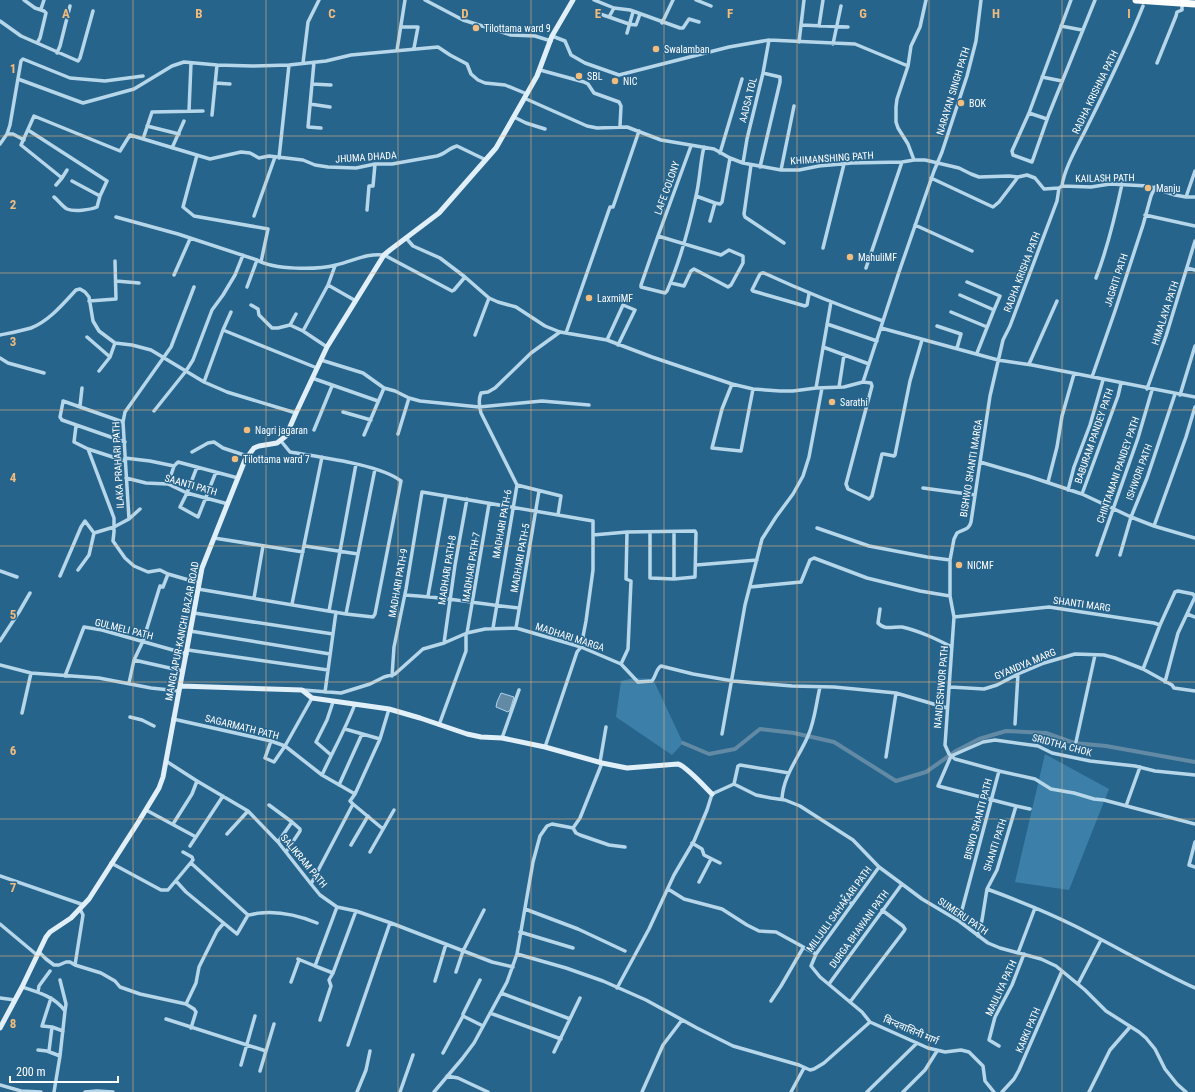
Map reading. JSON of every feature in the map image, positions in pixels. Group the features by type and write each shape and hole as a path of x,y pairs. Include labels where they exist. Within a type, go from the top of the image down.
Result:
{"highway":[{"path":"1136,0 1195,4"}],"street":[{"path":"24,0 28,1 35,8 44,10 46,15 40,38 37,43"},
{"path":"41,9 44,0"},
{"path":"303,63 308,22 319,0"},
{"path":"397,50 405,0"},
{"path":"425,0 463,20 511,35 535,36 565,41 572,55 585,63 619,75 729,47 769,40 855,44 908,66"},
{"path":"192,452 214,442 223,448 247,456 254,448 281,441 288,432 327,347 384,255 439,213 486,160 498,144 540,70 551,38 573,0"},
{"path":"594,0 614,8 640,14 662,23 680,28 683,28 689,19 699,22"},
{"path":"662,23 673,0"},
{"path":"696,0 711,6"},
{"path":"799,42 804,0"},
{"path":"819,26 823,0"},
{"path":"914,160 908,144 896,122 897,99 908,66 911,46 920,27 926,0"},
{"name":"NARAYAN SINGH PATH","path":"863,382 915,225 926,197 931,178 946,142 974,52 981,0"},
{"path":"1071,0 1029,113 1012,151 1013,155 1032,162 1047,119 1095,0"},
{"path":"1157,63 1177,12 1182,10 1182,2"},
{"path":"57,53 70,6"},
{"path":"833,44 841,6"},
{"name":"RADHA KRISHNA PATH","path":"1060,187 1073,155 1117,66 1143,6"},
{"path":"609,17 614,8"},
{"path":"0,21 21,36 78,61 92,11"},
{"path":"627,33 633,12"},
{"path":"600,14 636,25 640,14"},
{"path":"801,25 848,27"},
{"path":"1061,26 1082,30"},
{"path":"401,27 418,27 414,48"},
{"name":"AADSA TOL","path":"743,163 769,40"},
{"name":"KHIMANSHING PATH","path":"18,79 83,103 134,89 172,66 184,62 252,66 289,65 326,61 351,55 438,46 450,55 467,64 471,74 478,80 485,83 505,85 586,126 597,128 620,126 627,127 661,140 714,149 730,158 751,165 781,170 799,170 844,164 902,162 914,160 938,162 959,168 979,177 1018,177"},
{"path":"0,144 10,125 21,61 23,59 70,78 105,81 143,76"},
{"path":"314,62 308,127 321,128"},
{"path":"189,111 191,63"},
{"path":"212,115 217,65"},
{"path":"254,216 277,157 289,65"},
{"path":"540,70 584,82 588,84 594,93 619,102 621,106 620,126"},
{"path":"760,166 780,82 780,77 763,73"},
{"path":"1042,77 1062,82"},
{"path":"720,153 742,79"},
{"path":"215,83 230,84"},
{"path":"312,84 331,86"},
{"path":"310,104 330,107"},
{"path":"781,170 794,106"},
{"path":"62,178 22,145 34,116 120,151 130,135 143,139 152,112 202,111"},
{"path":"1029,113 1047,119"},
{"path":"514,117 526,123 545,129"},
{"path":"172,148 184,121"},
{"path":"147,126 179,134"},
{"path":"28,130 107,181 97,207 92,209 67,209 54,197"},
{"path":"566,333 610,207 613,207 639,131"},
{"path":"6,134 13,134 24,140"},
{"name":"JHUMA DHADA","path":"143,139 210,159 215,159 226,154 241,152 250,153 259,158 269,156 303,160 315,165 328,167 356,168 375,164 392,164 437,156 457,146 486,160"},
{"name":"LAFE COLONY","path":"670,283 666,293 641,287 691,146"},
{"path":"658,236 684,242 721,254 729,250 742,256 742,263 730,285 728,287 694,269 691,271 684,286 681,287 670,283 684,242 696,196 704,147"},
{"path":"197,155 183,207 194,216 268,229 261,262"},
{"path":"696,196 715,203 720,204 722,202 730,158"},
{"path":"866,268 902,162"},
{"path":"367,210 369,186 373,186 375,164"},
{"path":"823,248 844,164"},
{"path":"751,165 744,214 745,217 784,243"},
{"path":"56,185 67,170"},
{"path":"1186,197 1195,171"},
{"name":"KAILASH PATH","path":"1018,177 1030,175 1035,178 1044,189 1060,187 1091,188 1110,184 1122,184 1155,187 1186,197 1195,197"},
{"path":"931,178 993,207 999,202 1018,177"},
{"path":"72,181 100,196"},
{"path":"1096,278 1114,225 1122,184"},
{"name":"RADHA KRISHA PATH","path":"998,360 1003,340 1010,326 1053,213 1060,187"},
{"name":"JAGRITI PATH","path":"1092,377 1155,187"},
{"path":"710,221 715,203"},
{"path":"1145,215 1195,226"},
{"path":"116,217 178,234 278,267 295,268 335,266 370,255 384,255 452,291 465,277"},
{"path":"915,225 972,251"},
{"path":"406,238 414,246 440,258 489,298 516,307 545,326 560,332 608,340 618,345 732,384 753,389 780,392 839,387 863,382 870,383 872,386 846,484 848,489 869,499 872,496 882,454 895,455 910,381 922,340"},
{"path":"174,275 190,239"},
{"name":"HIMALAYA PATH","path":"1147,389 1166,336 1195,241"},
{"path":"154,411 193,360 212,310 235,275 243,256"},
{"path":"248,287 257,260"},
{"path":"89,301 115,300 115,261"},
{"path":"303,332 328,285 335,266"},
{"path":"1187,268 1195,270"},
{"path":"809,294 807,305 805,306 752,290 762,273 809,294 883,321"},
{"path":"116,281 139,283"},
{"path":"967,282 1000,296 986,327 977,353"},
{"path":"328,285 356,301"},
{"name":"ILAKA PRAHARI PATH","path":"94,533 114,527 128,519 123,422 125,412 171,347 194,287"},
{"path":"0,335 32,328 58,310 76,290 80,289 89,297 93,321 99,331 115,343 132,345 151,350 190,372 204,382 227,392 296,413"},
{"path":"960,295 994,310"},
{"path":"475,335 489,298"},
{"path":"1029,364 1057,301"},
{"path":"816,388 831,302"},
{"path":"251,305 258,309 259,315 272,328 290,325 327,347"},
{"path":"606,345 623,305 635,310 618,345"},
{"path":"204,382 231,312"},
{"path":"951,312 986,327"},
{"path":"290,325 296,314"},
{"path":"827,324 877,341"},
{"path":"937,326 960,334 956,348"},
{"path":"881,328 922,340 977,353 998,360 1029,364 1152,390 1195,397"},
{"path":"223,330 317,368"},
{"path":"479,407 479,397 481,393 488,392 495,388 531,353 560,332"},
{"path":"87,337 110,357"},
{"path":"99,371 110,357 115,343"},
{"path":"1180,395 1193,357 1195,346"},
{"path":"823,347 869,364"},
{"path":"839,387 844,355"},
{"path":"0,358 8,363 44,373"},
{"path":"321,360 363,373 384,388 395,391 409,398 457,406 479,407 542,401 589,405"},
{"name":"BISHWO SHANTI MARGA","path":"954,617 950,596 950,560 954,539 957,533 967,530 970,526 990,396 998,360"},
{"path":"1048,482 1057,447 1062,416 1074,374"},
{"path":"312,378 378,401"},
{"path":"1068,490 1074,467 1090,426 1103,380"},
{"name":"BABURAM PANDEY PATH","path":"1082,494 1118,396 1121,383"},
{"path":"732,384 722,409 712,448 741,451 753,389"},
{"path":"314,430 332,386"},
{"path":"80,406 82,388"},
{"path":"364,435 384,388"},
{"path":"722,734 733,681 741,626 762,539 793,494 808,464 822,388"},
{"name":"CHINTAMANI PANDEY PATH","path":"1097,555 1138,438 1152,390"},
{"name":"ISHWORI PATH","path":"1120,555 1131,517 1147,478 1175,394"},
{"path":"398,434 409,398"},
{"path":"123,422 80,406 64,401 62,402 61,419 76,426 125,442"},
{"name":"MADHARI PATH-6","path":"479,407 517,485 493,628"},
{"path":"1154,526 1195,407"},
{"path":"343,412 371,420"},
{"path":"76,426 74,442 88,450 125,460 150,461 174,466"},
{"path":"198,589 346,614 373,617 376,610 401,481 396,477 375,469 356,464 290,452 281,441"},
{"path":"88,450 114,518 113,542 129,562 146,572 157,570 199,583"},
{"name":"MANGLAPUR-KANCHI BAZAR ROAD","path":"0,1028 46,937 50,932 71,918 82,907 146,810 161,783 202,568 247,456"},
{"path":"292,604 322,457"},
{"path":"168,484 174,466 178,462 238,478"},
{"path":"980,462 1048,482 1082,494 1154,526 1195,538"},
{"path":"329,611 356,464"},
{"path":"197,467 180,507 198,517 216,472"},
{"path":"346,614 375,469"},
{"name":"SAANTI PATH","path":"126,478 146,483 168,484 187,493 228,504"},
{"path":"517,485 560,496 558,515"},
{"path":"923,488 975,494"},
{"name":"MADHARI PATH-5","path":"516,628 539,491"},
{"name":"MADHARI PATH-9","path":"392,676 394,647 405,595 422,492 446,496"},
{"path":"428,596 446,496 593,521 593,570 586,621 580,647 545,747"},
{"name":"MADHARI PATH-8","path":"444,643 467,500"},
{"name":"MADHARI PATH-7","path":"439,724 466,651 467,634 489,504"},
{"path":"128,519 140,509"},
{"path":"60,576 85,521 94,533 89,555 78,570"},
{"path":"817,528 869,546 950,560"},
{"path":"594,535 627,532 694,531 696,534 696,565 694,578 650,578 650,532"},
{"path":"621,664 628,649 631,581 626,579 627,532"},
{"path":"674,532 674,579"},
{"path":"214,538 303,552"},
{"path":"254,598 263,546"},
{"path":"305,546 358,554"},
{"path":"750,587 801,582 810,560 814,558 867,578 920,591 950,596"},
{"path":"696,565 757,560"},
{"path":"0,571 17,577"},
{"path":"129,683 134,660 143,641 160,586 163,587 168,574"},
{"path":"1143,669 1160,625 1176,591 1195,596 1178,633 1165,682"},
{"path":"0,641 30,593"},
{"path":"405,595 428,596 519,608"},
{"name":"SHANTI MARG","path":"954,617 1049,607 1160,625"},
{"path":"880,609 878,620 880,625 889,628 901,627 922,633 952,647"},
{"path":"324,692 336,612"},
{"path":"194,613 333,634"},
{"path":"1187,614 1195,617"},
{"name":"NANDESHWOR PATH","path":"951,756 945,745 954,617"},
{"name":"GULMELI PATH","path":"65,676 84,627 102,630 187,652 328,670"},
{"name":"MADHARI MARGA","path":"302,690 341,694 370,684 384,677 392,676 423,650 480,629 516,628 580,647 621,664 638,682 652,681 658,667 661,666 693,674 733,681 783,686 820,687 896,693 947,708"},
{"path":"190,631 330,654"},
{"name":"GYANDYA MARG","path":"950,687 984,689 997,685 1044,663 1075,654 1104,655 1114,658 1143,669 1172,685 1174,688 1195,691"},
{"path":"1076,742 1094,655"},
{"path":"134,660 183,671"},
{"path":"0,665 31,673 99,678 151,688 302,690 312,698 389,709 457,731 481,737 502,738 545,747 601,763 627,768 678,764 689,771 712,794"},
{"path":"22,713 31,673"},
{"path":"1015,724 1018,674"},
{"path":"782,799 785,783 789,773 804,746 813,724 820,687"},
{"path":"502,738 519,690"},
{"path":"886,757 896,693"},
{"path":"271,741 265,758 274,762 286,746 312,698"},
{"path":"331,755 316,742 327,720 333,702"},
{"path":"322,774 345,729 355,704"},
{"path":"383,829 350,801 355,794 380,739 389,709"},
{"path":"130,717 140,719 154,726"},
{"name":"SAGARMATH PATH","path":"173,719 271,741 286,746 322,774 355,794"},
{"path":"573,828 580,818 601,763 606,727"},
{"path":"345,729 380,739"},
{"path":"339,785 362,734"},
{"name":"SRIDTHA CHOK","path":"951,756 983,742 995,740 1038,746 1052,752 1090,761 1140,767 1155,771 1195,775"},
{"name":"BISWO SHANTI PATH","path":"951,756 961,761 1000,771 959,921"},
{"name":"SHANTI PATH","path":"951,756 938,786 1016,806 997,870 987,889 978,936"},
{"name":"SALIKRAM PATH","path":"166,761 248,811 278,842 320,895 337,907 356,911 492,962 513,967"},
{"path":"617,988 649,929 674,875 692,843 707,810 712,794 734,784 738,766 740,765 789,773"},
{"path":"1126,806 1140,767"},
{"path":"1000,771 1035,779 1051,789 1195,824"},
{"path":"173,824 192,794 197,781"},
{"name":"SUMERU PATH","path":"734,784 756,795 782,799 800,806 853,840 880,867 902,884 922,899 959,921 991,945 1046,961 1062,971 1078,984 1106,1012 1139,1032 1151,1043 1165,1069 1177,1084 1186,1092"},
{"path":"190,846 223,796"},
{"path":"311,884 353,804"},
{"path":"269,805 301,830 286,852"},
{"path":"1016,806 1030,809"},
{"path":"146,810 196,837"},
{"path":"370,852 394,810"},
{"path":"228,834 248,811"},
{"path":"351,845 368,816"},
{"path":"278,842 292,822"},
{"path":"434,1092 470,1049 501,993 513,967 517,954 533,862 540,836 548,826 552,824 573,828 576,833 580,835 609,845 625,846"},
{"path":"1195,842 1189,865 1195,867"},
{"path":"692,843 701,848 704,855 720,863"},
{"path":"111,863 164,891 168,890 193,860 192,857 183,852"},
{"path":"699,882 711,859"},
{"path":"191,864 248,916"},
{"name":"MILIJULI SAHAKARI PATH","path":"829,984 812,970 810,966 812,961 880,867"},
{"path":"0,876 82,907 83,915 75,965"},
{"path":"176,881 223,924 237,934 248,916 259,913 276,913 306,918 317,923"},
{"name":"DURGA BHAWANI PATH","path":"829,984 902,884"},
{"path":"987,889 1076,926 1195,988"},
{"path":"668,890 684,899 722,909 747,926 759,931 776,932 816,954"},
{"path":"842,896 852,904"},
{"path":"316,966 337,907"},
{"path":"1018,953 1035,908"},
{"path":"525,909 578,929 625,951"},
{"path":"456,972 463,951 484,910"},
{"path":"850,1002 904,931 904,927 882,910"},
{"path":"320,1020 331,986 329,980 356,911"},
{"path":"348,1045 390,923"},
{"path":"0,924 54,965 70,962 101,973 115,981 120,987 140,994 186,1004 196,1012 191,1028"},
{"path":"186,1004 196,983 199,967 217,931 223,924"},
{"path":"520,932 572,948"},
{"path":"1078,984 1101,940"},
{"path":"435,980 446,944"},
{"path":"771,1001 803,948"},
{"path":"517,954 585,975 646,1000 733,1046 812,1070 819,1066 870,1022 862,1012 829,984"},
{"name":"MAULIYA PATH","path":"999,1046 989,1040 990,1034 995,1017 1015,978 1024,954"},
{"path":"291,982 298,959 333,973"},
{"path":"38,992 39,986 50,971"},
{"name":"KARKI PATH","path":"1002,1092 1020,1070 1062,971"},
{"path":"54,1092 66,1004 60,980"},
{"path":"443,1053 480,980"},
{"path":"22,987 50,998 60,1005 65,1011"},
{"path":"501,993 570,1019"},
{"path":"0,998 15,1000"},
{"path":"50,998 42,1026 63,1030"},
{"path":"554,1052 580,998"},
{"path":"490,1013 561,1039"},
{"path":"241,1065 246,1044 256,1016"},
{"path":"463,1016 483,1026"},
{"path":"166,1020 266,1051"},
{"path":"642,1092 664,1045 682,1020"},
{"name":"बिन्दवासिनी मार्ग","path":"870,1022 937,1051 945,1052 961,1050 969,1052 983,1066 985,1081 994,1092"},
{"path":"260,1071 274,1024"},
{"path":"49,1052 52,1027"},
{"path":"1089,1092 1110,1050 1130,1027"},
{"path":"867,1092 917,1043"},
{"path":"38,1050 60,1056"},
{"path":"357,1092 366,1070 370,1051"},
{"path":"903,1092 925,1070 937,1051"},
{"path":"400,1092 413,1054"},
{"path":"791,1092 804,1068"},
{"path":"447,1076 458,1078 488,1092"},
{"path":"0,1085 10,1090 41,1092"},
{"path":"85,1092 113,1092"}],"shaded area":[{"path":"635,678 653,679 683,743 672,755 616,717 621,681"},
{"path":"501,693 514,697 508,712 496,707"},
{"path":"1045,754 1109,789 1069,890 1015,882"}],"waterway":[{"path":"683,743 709,754 735,749 760,729 794,733 834,742 896,781 926,772 956,751 979,739 1006,731 1046,733 1074,743 1106,746 1195,762"}],"place":[{"name":"Tilottama ward 9","path":"476,28"},
{"name":"Swalamban","path":"656,49"},
{"name":"SBL","path":"579,76"},
{"name":"NIC","path":"615,81"},
{"name":"BOK","path":"961,103"},
{"name":"Manju","path":"1148,188"},
{"name":"MahuliMF","path":"850,257"},
{"name":"LaxmiMF","path":"589,298"},
{"name":"Sarathi","path":"832,402"},
{"name":"Nagri jagaran","path":"247,430"},
{"name":"Tilottama ward 7","path":"235,459"},
{"name":"NICMF","path":"959,565"}]}
